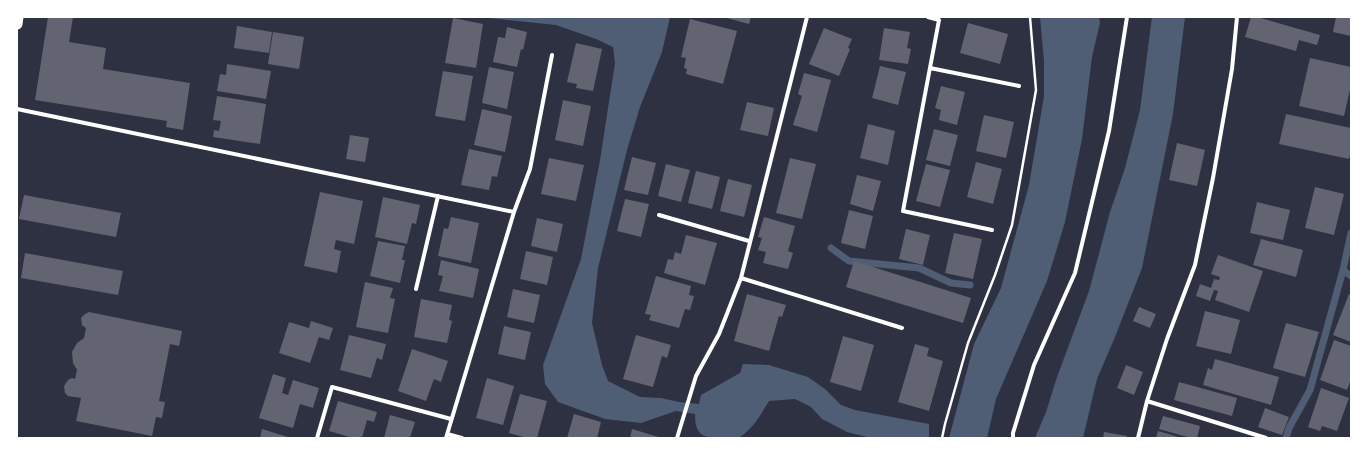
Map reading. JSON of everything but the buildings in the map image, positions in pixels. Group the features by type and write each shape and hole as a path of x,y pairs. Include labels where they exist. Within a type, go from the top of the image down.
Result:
{"highway":[{"path":"17,24 18,17"}],"street":[{"path":"678,438 696,376 719,334 741,278 749,241 807,17"},
{"path":"928,17 939,20 903,210 992,230"},
{"path":"1013,438 1013,432 1034,365 1075,273 1109,131 1127,17"},
{"path":"1138,438 1167,339 1195,265 1213,178 1232,69 1237,17"},
{"path":"462,438 446,436 514,212 530,169 552,55"},
{"path":"930,68 1019,86"},
{"path":"17,109 514,212"},
{"path":"416,289 438,196"},
{"path":"659,215 749,241"},
{"path":"741,278 902,328"},
{"path":"317,438 332,387 451,419"},
{"path":"1148,401 1266,438"}],"water":[{"path":"480,17 670,17 662,52 640,107 627,150 598,268 592,323 602,365 608,381 640,397 661,398 699,404 701,395 740,373 743,364 769,365 808,377 825,389 841,405 855,410 929,424 929,438 871,438 847,432 822,419 811,407 795,399 769,401 757,420 745,433 737,438 711,437 702,435 699,432 695,422 695,414 676,411 641,423 605,419 558,402 545,384 543,365 581,259 600,160 615,63 613,47 596,39 556,25"},
{"path":"1040,17 1099,17 1100,23 1092,57 1082,139 1065,222 1047,281 996,399 987,438 949,438 974,344 1001,288 1029,185 1044,96 1044,61"},
{"path":"1152,17 1185,17 1173,114 1142,268 1097,379 1083,438 1035,438 1046,412 1057,377 1089,291 1110,212 1125,168 1140,110"}],"waterway":[{"path":"1286,438 1289,428 1310,390 1343,270 1351,233"},
{"path":"831,248 849,261 919,268 951,283 970,285"},
{"path":"1343,270 1351,276"}]}
